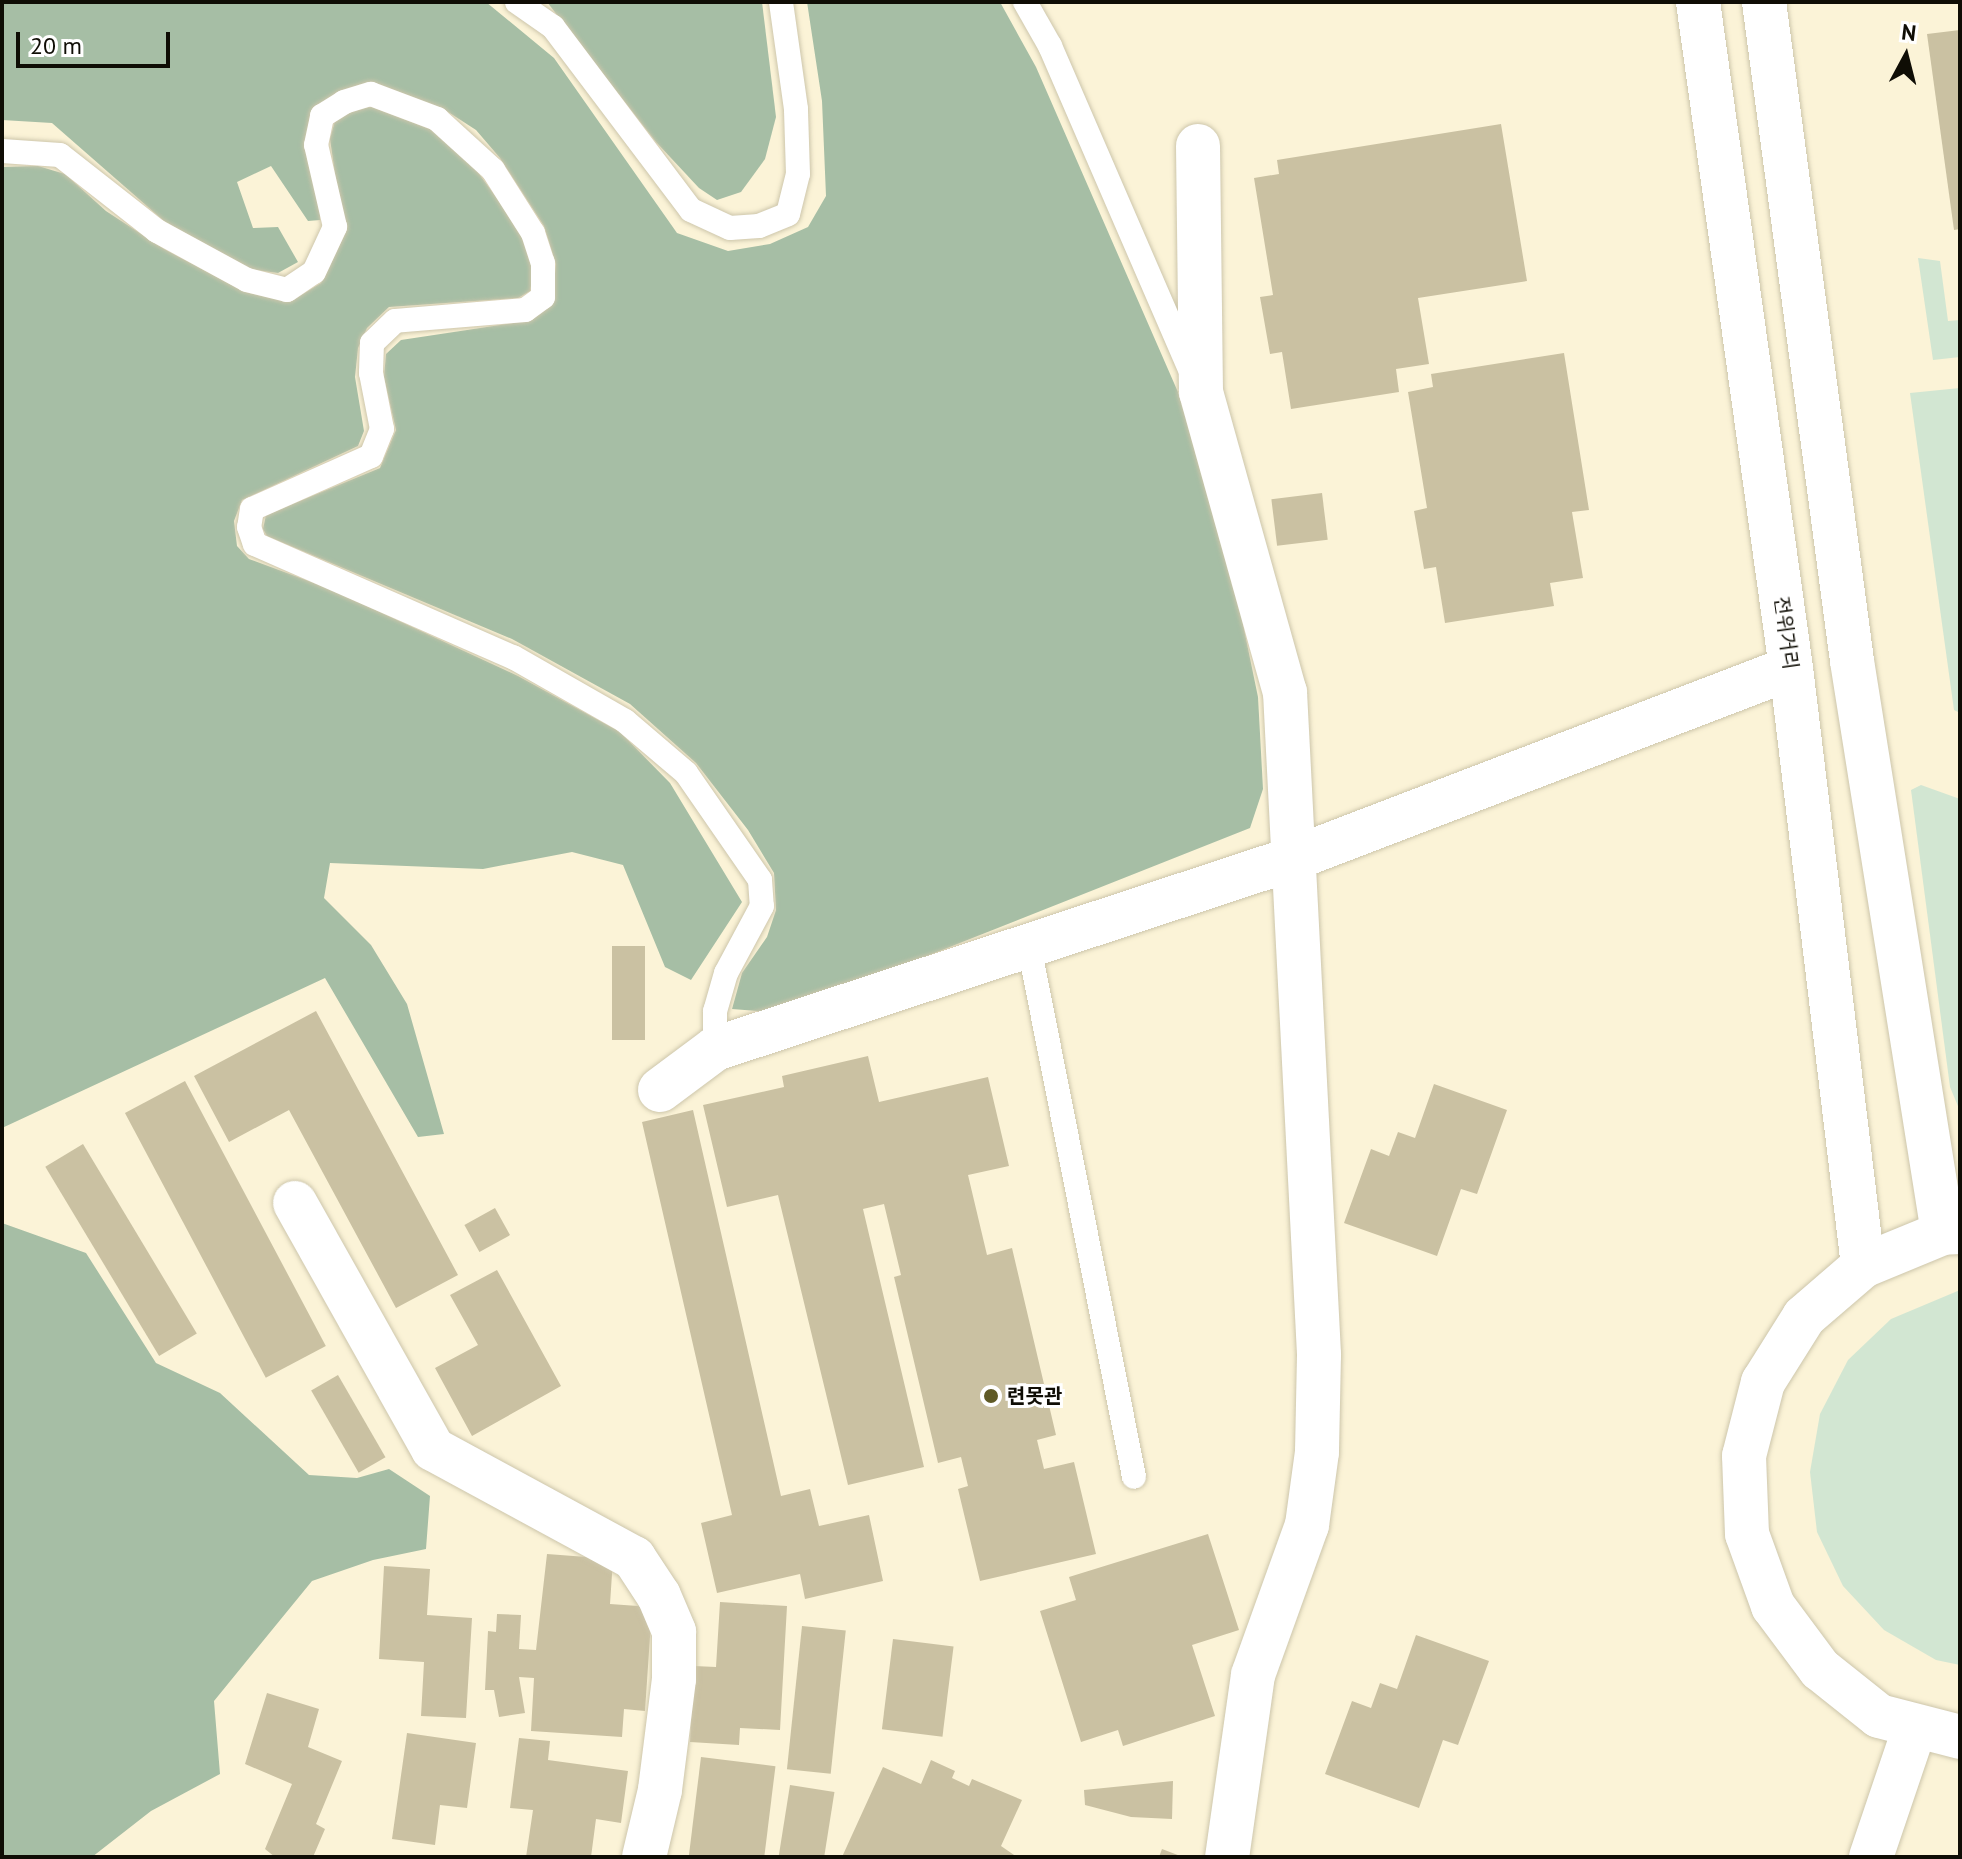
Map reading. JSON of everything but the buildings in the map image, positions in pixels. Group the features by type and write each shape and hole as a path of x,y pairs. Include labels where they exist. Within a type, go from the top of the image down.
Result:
{"street":[{"name":"전위거리","path":"1698,2 1791,668 1863,1266"},
{"path":"1764,2 1852,661 1952,1233 1863,1266 1804,1317 1763,1382 1744,1456 1747,1534 1773,1606 1820,1669 1879,1716 1960,1737"},
{"path":"1198,146 1201,392 1285,692 1319,1355 1317,1452 1307,1525 1253,1675 1227,1857"},
{"path":"660,1090 715,1049 1295,858 1791,668"},
{"path":"295,1203 433,1449 634,1558 659,1596 674,1632 674,1679 660,1790 644,1857"},
{"path":"1871,1857 1915,1727"}],"lane":[{"path":"517,2 553,27 691,210 730,228 759,226 788,214 798,174 796,109 781,2"},
{"path":"1025,2 1050,46 1201,392"},
{"path":"2,151 60,155 157,231 247,280 287,290 314,272 335,227 316,145 322,116 344,102 371,94 437,119 493,170 533,233 543,263 543,297 525,310 395,321 372,343 371,373 382,429 371,456 252,509 249,527 255,544 513,657 625,721 686,773 760,880 762,906 726,973 715,1011 715,1049"},
{"path":"1029,946 1134,1477"}],"green space":[{"path":"2,2 486,2 554,58 677,233 728,251 770,244 808,227 826,196 822,101 807,2 1000,2 1036,67 1188,415 1226,542 1258,697 1263,789 1250,828 783,1013 732,1009 742,973 767,937 776,910 774,873 748,830 696,763 630,704 512,639 267,536 263,529 266,515 380,468 396,430 384,377 386,354 401,340 527,321 552,303 556,264 544,226 500,158 476,130 442,108 372,85 320,104 310,115 307,144 320,186 320,220 308,221 271,166 237,182 253,228 278,227 298,262 278,273 248,269 164,221 52,123 2,120"},
{"path":"547,2 762,2 776,117 765,159 741,192 717,200 699,188 656,142"},
{"path":"372,107 435,131 466,156 528,241 534,268 530,291 518,298 389,307 367,328 358,348 355,377 364,431 358,446 242,500 234,521 237,546 249,559 330,589 518,676 620,732 670,783 742,902 691,980 665,967 623,865 572,852 483,869 330,863 324,898 371,945 407,1004 444,1134 418,1137 325,978 2,1128 2,167 38,166 65,174 106,211 164,249 245,292 290,302 321,283 344,236 330,139 335,121 349,109"},
{"path":"1918,258 1940,261 1948,321 1960,320 1960,357 1933,360"},
{"path":"1960,388 1960,713 1954,710 1910,393"},
{"path":"1921,785 1960,799 1960,1111 1950,1087 1911,790"},
{"path":"2,1223 86,1253 156,1363 220,1393 309,1475 357,1478 389,1469 430,1496 426,1549 373,1560 312,1581 214,1701 220,1774 151,1811 92,1857 2,1857"},
{"path":"1960,1290 1960,1665 1936,1660 1884,1630 1843,1586 1817,1532 1810,1472 1820,1414 1848,1360 1891,1319"}],"place":[{"name":"련못관","path":"991,1396"}]}
